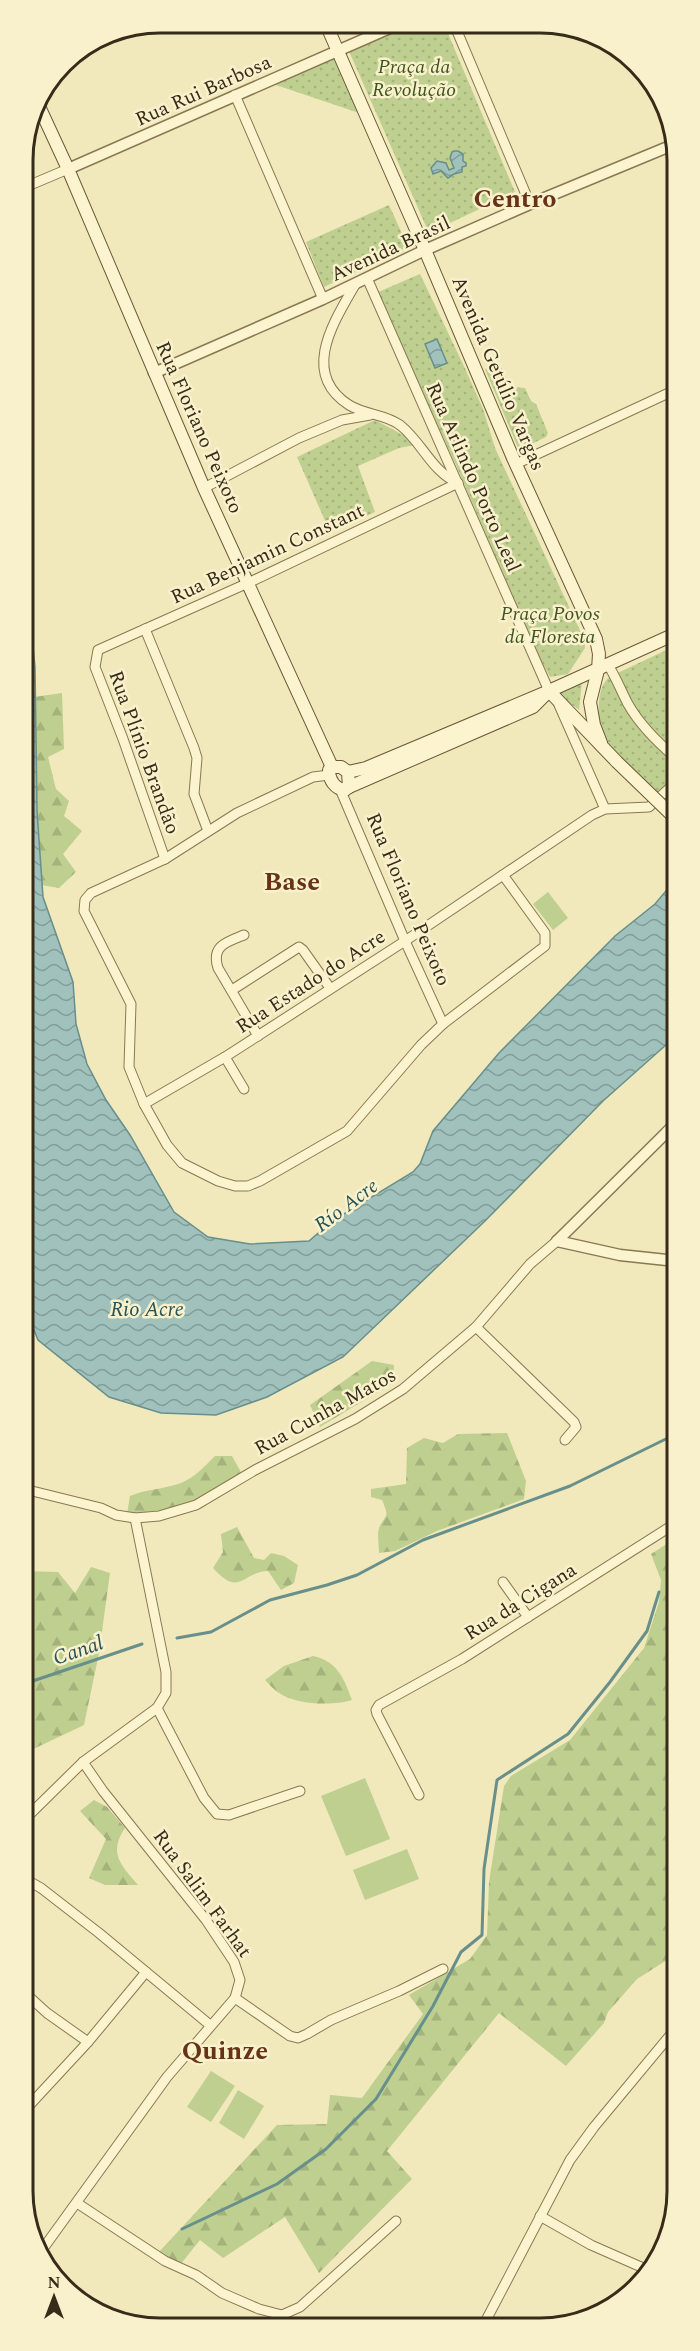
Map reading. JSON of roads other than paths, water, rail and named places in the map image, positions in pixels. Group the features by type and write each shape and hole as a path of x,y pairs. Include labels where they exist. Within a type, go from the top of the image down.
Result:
{"main road":[{"name":"Avenida Getúlio Vargas","path":"330,33 516,464 596,639 603,667 590,702 594,724 601,743"},
{"name":"Rua Floriano Peixoto","path":"42,113 204,489 331,771 331,780 345,788 348,772"},
{"path":"331,771 341,767 348,772 366,768 549,691 667,638"},
{"name":"Avenida Getúlio Vargas","path":"549,691 558,703 667,810"},
{"path":"345,788 533,707 549,691"}],"street":[{"name":"Rua Rui Barbosa","path":"33,184 378,33"},
{"path":"458,33 530,204"},
{"path":"235,95 323,299"},
{"name":"Avenida Brasil","path":"154,373 323,299 425,250 666,148"},
{"name":"Rua Arlindo Porto Leal","path":"367,278 549,691"},
{"path":"356,283 326,339 325,371 329,385 348,404 399,425 441,474 458,483"},
{"path":"516,464 667,394"},
{"path":"204,489 299,438 342,420 370,415"},
{"name":"Rua Benjamin Constant","path":"96,657 98,650 105,646 248,583 458,483"},
{"path":"145,629 194,748 197,758 194,794 208,831"},
{"name":"Rua Plínio Brandão","path":"96,657 95,668 123,739 165,859"},
{"path":"603,667 641,723 667,750"},
{"path":"558,703 605,809 650,807 667,791"},
{"path":"331,771 313,777 237,813 165,859 91,893 85,900 84,911 131,1004 129,1067 144,1104 167,1145 182,1163 218,1181 235,1186 248,1185 279,1171 347,1131 421,1045 443,1024 489,986 542,949 547,938 503,875"},
{"name":"Rua Floriano Peixoto","path":"345,788 405,941 443,1024"},
{"name":"Rua Estado do Acre","path":"144,1104 258,1036 605,809"},
{"path":"244,935 220,946 215,959 258,1036"},
{"path":"232,990 296,948 301,948 330,988"},
{"path":"225,1057 244,1089"},
{"path":"557,1241 667,1131"},
{"path":"557,1241 620,1255 667,1260"},
{"name":"Rua Cunha Matos","path":"135,1518 159,1516 196,1504 255,1470 356,1419 403,1389 476,1327 531,1264 557,1241"},
{"path":"476,1327 574,1422 576,1427 565,1440"},
{"path":"33,1491 135,1518 167,1680 166,1693 157,1708 83,1762 33,1811"},
{"name":"Rua da Cigana","path":"419,1795 377,1714 376,1710 379,1705 462,1659 667,1528"},
{"path":"503,1582 528,1617"},
{"path":"157,1708 204,1798 217,1814 230,1815 300,1791"},
{"name":"Rua Salim Farhat","path":"83,1762 103,1791 206,1920 234,1962 240,1980 236,1998"},
{"path":"33,1884 210,2025"},
{"path":"45,2245 167,2077 210,2025 236,1998 290,2036 298,2038 443,1969"},
{"path":"33,2101 88,2042 146,1972"},
{"path":"33,2000 88,2042"},
{"path":"487,2318 563,2173 582,2143 667,2039"},
{"path":"77,2203 165,2261 196,2275 222,2293 259,2309 282,2315 300,2307 396,2221"},
{"path":"540,2217 591,2245 642,2267"}],"water":[{"path":"454,151 463,154 466,166 462,167 462,172 448,178 441,171 433,174 431,168 437,161 446,163 449,170 454,168 450,158"},
{"path":"437,339 447,363 435,368 425,344"},
{"name":"Rio Acre","path":"33,647 37,811 43,897 73,982 76,1024 87,1064 106,1100 130,1135 174,1212 208,1237 250,1244 309,1241 332,1221 413,1172 420,1164 433,1131 499,1053 615,936 655,904 667,890 667,1044 603,1101 485,1221 343,1357 267,1397 216,1415 161,1413 109,1397 38,1340 33,1328"}],"waterway":[{"path":"177,1638 211,1632 270,1600 357,1575 423,1540 570,1486 667,1438"},
{"path":"182,2229 277,2184 326,2149 376,2099 433,2006 461,1952 482,1935 484,1869 497,1780 568,1734 647,1631 659,1592"},
{"name":"Canal","path":"33,1681 142,1644"}],"district":[{"name":"Centro","path":"515,198"},
{"name":"Base","path":"292,881"},
{"name":"Quinze","path":"225,2050"}],"park label":[{"name":"Praça da Revolução","path":"414,78"},
{"name":"Praça Povos da Floresta","path":"550,624"}],"water label":[{"name":"Río Acre","path":"346,1205"}]}
